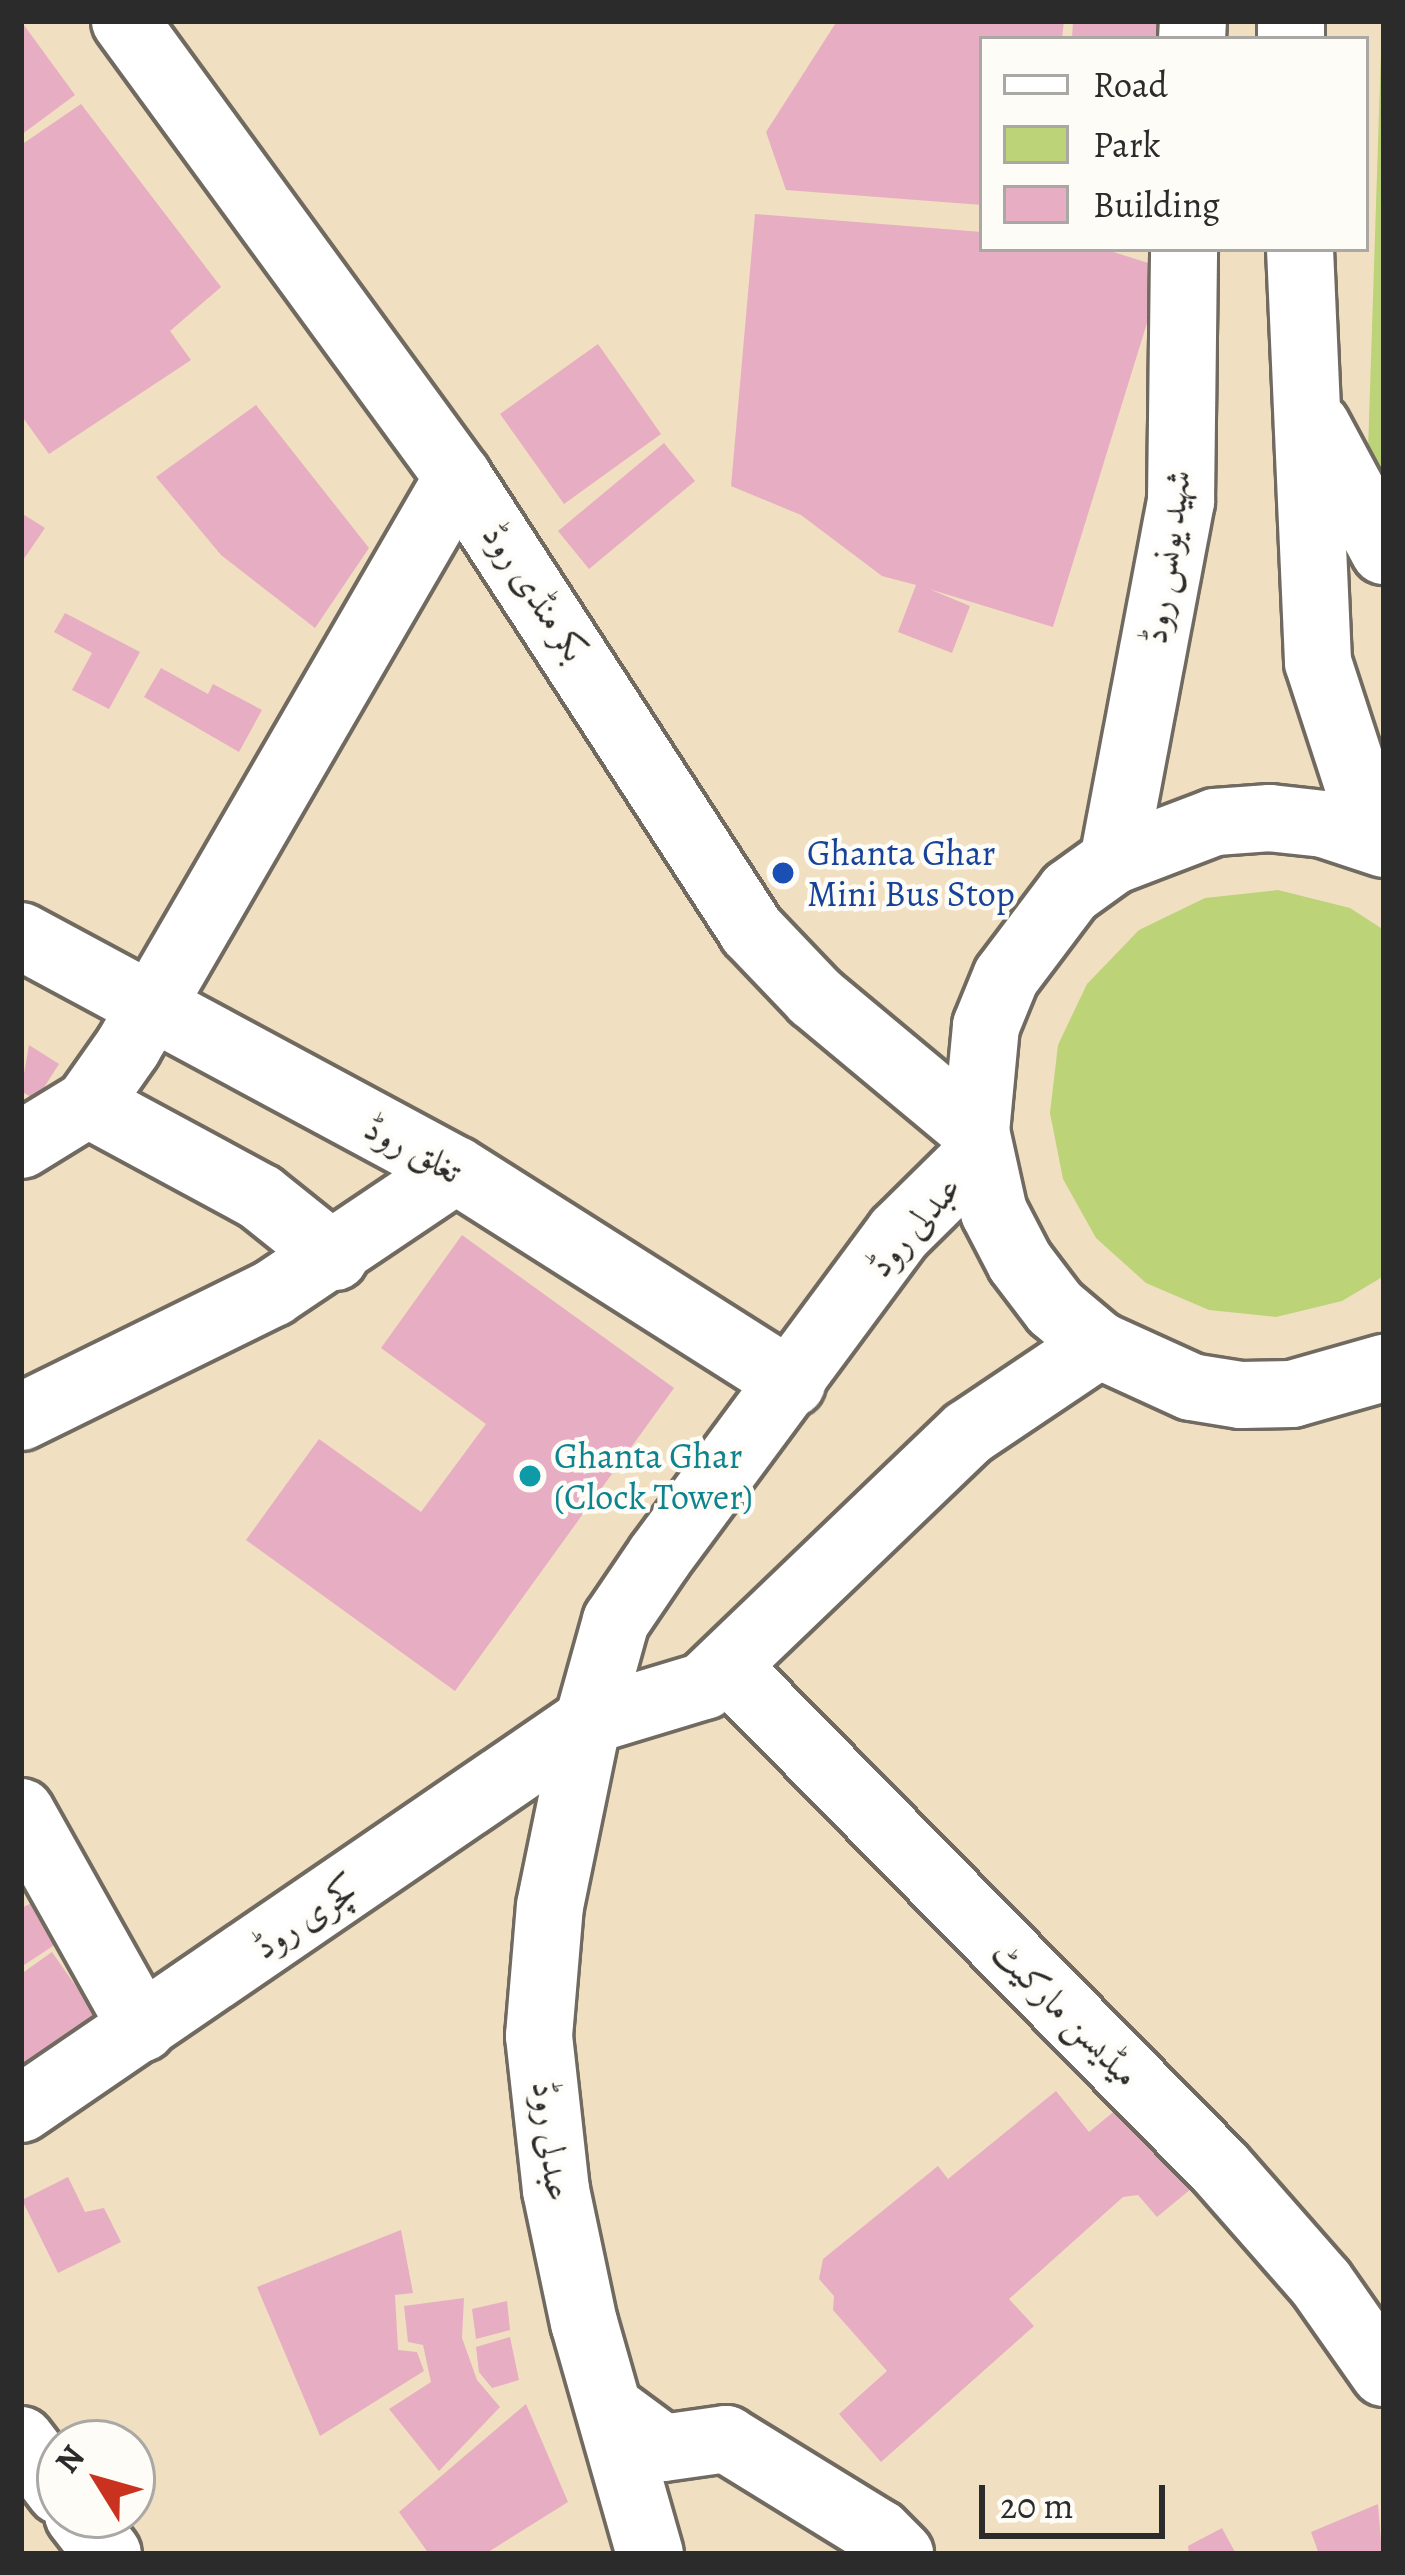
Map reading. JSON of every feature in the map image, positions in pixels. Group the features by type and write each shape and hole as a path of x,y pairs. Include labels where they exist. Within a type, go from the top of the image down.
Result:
{"main road":[{"name":"بکر منڈی روڈ","path":"125,21 458,477 752,931 814,998 977,1143"},
{"name":"شہید یونس روڈ","path":"1113,861 1181,501 1184,252"},
{"path":"1300,252 1318,662 1380,842"},
{"path":"1310,412 1384,551"},
{"path":"21,1145 88,1104 458,477"},
{"path":"1380,842 1324,824 1234,820 1162,836 1113,861 1046,918 1006,977 986,1026 977,1143 994,1212 1020,1262 1055,1308 1099,1345 1191,1387 1241,1395 1341,1384 1384,1367"},
{"name":"تغلق روڈ","path":"21,936 456,1170 792,1383"},
{"path":"88,1104 260,1197 335,1257"},
{"name":"عبدلی روڈ","path":"650,2554 556,2190 539,2036 550,1906 588,1721 616,1621 899,1233 977,1143"},
{"path":"21,1418 174,1348 335,1257 456,1170"},
{"path":"588,1721 685,1694 728,1668 968,1433 1099,1345"},
{"name":"میڈیسن مارکیٹ","path":"728,1668 1220,2168 1321,2283 1384,2373"},
{"name":"کچری روڈ","path":"21,2109 588,1721"},
{"path":"21,1812 142,2027"},
{"path":"609,2408 663,2448 726,2440 879,2533 900,2554"}],"green space":[{"path":"1384,21 1384,498 1367,482"},
{"path":"1278,890 1350,908 1384,930 1384,1276 1342,1301 1276,1317 1209,1310 1146,1283 1096,1238 1063,1179 1050,1113 1058,1045 1087,984 1139,930 1205,898"}],"building":[{"path":"21,21 75,95 21,135"},
{"path":"837,21 1064,21 1062,36 979,36 979,205 786,190 766,132"},
{"path":"1073,21 1162,21 1161,36 1072,36"},
{"path":"81,104 221,287 170,331 191,360 49,454 21,415 21,145"},
{"path":"755,214 979,232 979,252 1113,252 1164,268 1053,627 929,589 970,606 952,653 898,632 916,585 882,576 801,515 731,486"},
{"path":"598,344 661,434 564,504 500,414"},
{"path":"256,405 369,548 315,628 221,555 156,477"},
{"path":"664,443 695,481 589,569 558,531"},
{"path":"21,513 45,528 21,563"},
{"path":"65,613 140,652 109,709 72,690 92,653 54,632"},
{"path":"161,668 208,694 213,684 262,710 239,752 144,697"},
{"path":"29,1045 59,1064 36,1100 21,1091"},
{"name":"Ghanta Ghar (Clock Tower)","path":"462,1235 674,1388 455,1691 246,1540 319,1439 421,1512 486,1424 381,1348"},
{"path":"34,1902 59,1942 21,1967 21,1908"},
{"path":"52,1952 96,2015 21,2073 21,1974"},
{"path":"1056,2091 1089,2132 1128,2100 1197,2184 1157,2217 1138,2195 1123,2197 1009,2299 1034,2326 881,2462 839,2414 887,2371 833,2310 834,2296 819,2279 823,2259 938,2166 948,2179"},
{"path":"68,2177 85,2212 104,2208 121,2242 58,2273 22,2200"},
{"path":"401,2230 413,2293 395,2295 398,2350 417,2352 424,2371 320,2436 257,2287"},
{"path":"464,2298 462,2338 477,2380 500,2407 439,2471 389,2409 431,2382 423,2345 408,2342 404,2306"},
{"path":"507,2301 510,2330 476,2339 472,2309"},
{"path":"510,2337 519,2380 492,2388 479,2372 476,2347"},
{"path":"526,2404 568,2502 485,2554 429,2554 399,2512"},
{"path":"1378,2504 1382,2554 1319,2554 1311,2532"},
{"path":"1222,2528 1236,2554 1189,2554 1188,2546"}],"place":[{"name":"Ghanta Ghar Mini Bus Stop","path":"783,873"},
{"name":"Ghanta Ghar (Clock Tower)","path":"530,1476"}]}
